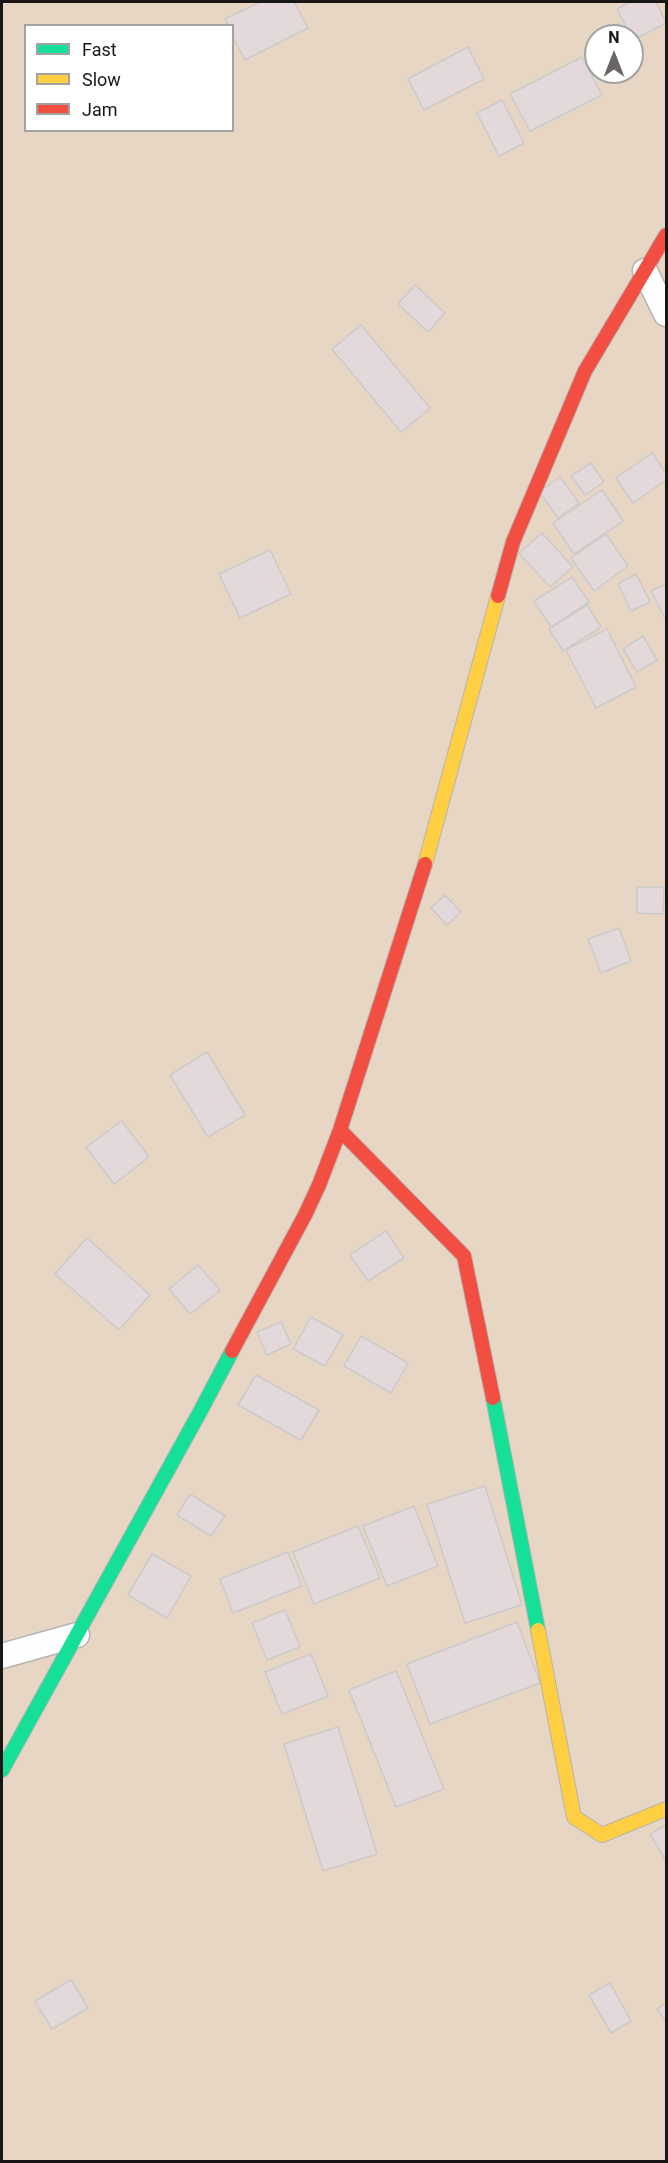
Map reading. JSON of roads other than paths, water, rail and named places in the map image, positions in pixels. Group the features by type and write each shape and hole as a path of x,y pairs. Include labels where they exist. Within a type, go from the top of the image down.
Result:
{"street":[{"path":"2,1770 305,1215 340,1130 421,878 513,542 585,371 666,235"},
{"path":"645,271 666,314"},
{"path":"340,1130 464,1256 504,1450 574,1817 602,1835 666,1809"},
{"path":"2,1656 77,1635"}]}
